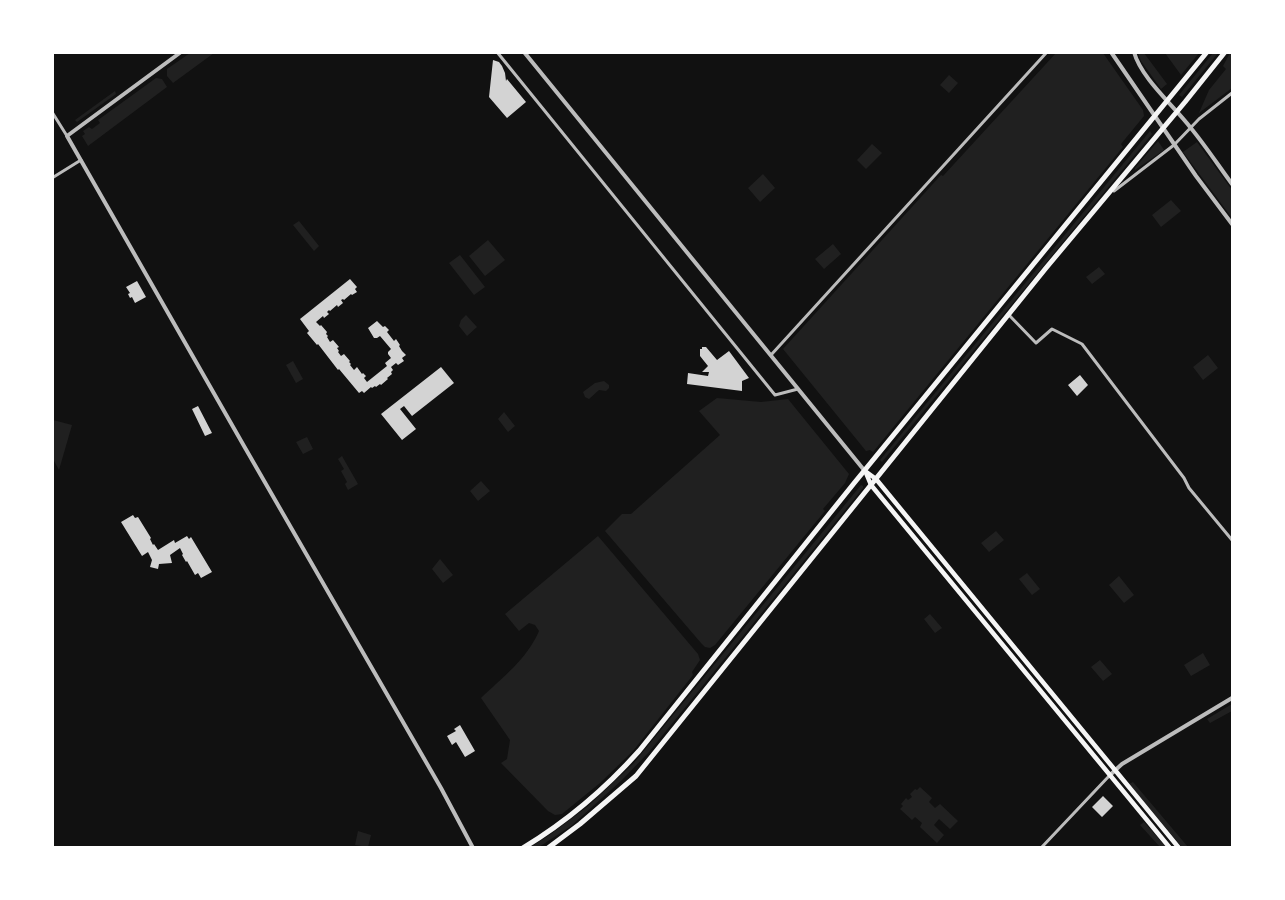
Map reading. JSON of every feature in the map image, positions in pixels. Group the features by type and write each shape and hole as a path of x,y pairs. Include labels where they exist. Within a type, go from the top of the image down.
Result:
{"main road":[{"path":"523,848 570,815 631,759 1207,52"},
{"path":"548,848 636,776 1008,314 1225,52"},
{"path":"865,471 876,479 1179,848"},
{"path":"865,471 871,485 1170,848"}],"street":[{"path":"67,136 181,52"},
{"path":"497,52 775,395 798,389"},
{"path":"524,52 865,471"},
{"path":"771,355 1047,52"},
{"path":"1111,52 1149,106 1154,117 1233,224"},
{"path":"1134,52 1138,63 1167,102 1191,128 1233,184"},
{"path":"1105,197 1174,145 1199,119 1233,93"},
{"path":"52,112 440,786 473,848"},
{"path":"52,178 81,160"},
{"path":"1008,314 1036,343 1052,329 1082,344 1184,478 1189,488 1233,540"},
{"path":"1041,848 1122,764 1233,698"}],"shaded area":[{"path":"190,53 214,53 173,83 167,76 167,69"},
{"path":"1056,53 1103,53 1143,110 1144,116 1121,144 1123,147 873,452 866,451 783,349 941,175 943,176"},
{"path":"1138,53 1144,53 1167,84 1161,89 1141,61"},
{"path":"1165,53 1199,53 1181,75"},
{"path":"1213,53 1218,53 1182,97 1179,95"},
{"path":"1232,53 1232,88 1199,113 1209,90 1226,69 1223,66"},
{"path":"949,75 958,83 949,93 940,85"},
{"path":"156,78 162,79 167,87 88,146 82,136 85,134 83,131 89,127 92,129 100,123 98,120"},
{"path":"115,91 116,94 77,122 75,120"},
{"path":"1150,131 1152,134 882,462 880,460"},
{"path":"1158,141 1164,150 1135,170 1135,168"},
{"path":"1197,142 1232,190 1232,218 1183,152"},
{"path":"872,144 882,153 866,169 857,160"},
{"path":"763,174 775,188 760,202 748,188"},
{"path":"1171,200 1181,211 1161,227 1152,215"},
{"path":"299,221 319,246 314,251 293,225"},
{"path":"488,240 505,260 485,276 469,256"},
{"path":"833,244 841,254 824,269 815,259"},
{"path":"460,255 485,287 474,295 449,263"},
{"path":"1099,267 1105,274 1092,284 1086,277"},
{"path":"466,315 477,327 467,336 459,326"},
{"path":"1208,355 1218,368 1203,380 1193,367"},
{"path":"293,361 303,379 296,383 286,365"},
{"path":"604,381 609,385 606,391 599,390 589,399 585,397 583,392 595,383"},
{"path":"717,398 761,402 788,399 849,474 845,483 823,509 825,511 715,645 710,648 701,643 605,531 622,514 631,514 720,435 699,411"},
{"path":"504,412 515,426 508,432 498,419"},
{"path":"53,420 72,425 59,470 53,459"},
{"path":"307,437 313,449 303,454 296,442"},
{"path":"342,456 358,484 348,490 345,484 347,482 341,471 344,469 338,459"},
{"path":"481,481 490,491 478,501 470,491"},
{"path":"861,485 863,488 649,752 571,826 539,847 531,847 587,807 633,764"},
{"path":"996,531 1004,540 989,552 981,543"},
{"path":"598,536 698,654 700,660 692,672 693,675 633,751 600,783 562,814 555,815 548,811 501,763 507,759 510,740 481,698 521,659 539,631 535,625 529,623 519,631 505,614"},
{"path":"440,559 453,575 443,583 432,569"},
{"path":"1027,573 1040,589 1032,595 1019,579"},
{"path":"1119,576 1134,595 1124,603 1109,585"},
{"path":"930,614 942,628 935,633 924,619"},
{"path":"1203,653 1210,665 1191,676 1184,665"},
{"path":"1100,660 1112,674 1103,681 1091,667"},
{"path":"1232,704 1232,711 1210,723 1207,719"},
{"path":"1133,782 1188,847 1182,847 1129,784"},
{"path":"920,787 932,798 929,802 935,808 940,804 958,821 950,829 939,819 934,825 944,835 937,843 920,827 922,823 915,817 912,820 900,809 906,798 908,800 912,797 910,794"},
{"path":"1144,822 1166,847 1160,847 1140,825"},
{"path":"358,831 371,835 368,847 355,845"}],"building":[{"path":"493,60 499,62 505,73 506,81 507,79 526,102 507,118 489,97"},
{"path":"350,279 357,287 355,289 357,292 341,300 343,303 329,310 327,312 329,314 316,322 327,332 330,342 333,340 339,347 337,348 341,356 344,354 354,370 357,367 366,376 364,378 367,382 387,366 385,363 391,358 388,352 391,349 380,336 374,338 368,328 377,321 389,330 387,332 394,341 396,339 406,355 402,358 404,361 391,367 392,374 388,379 364,393 362,391 359,393 338,370 307,333 309,331 300,319"},
{"path":"137,281 146,297 135,303 132,297 130,298 126,287"},
{"path":"702,347 706,347 717,360 729,351 749,378 742,381 742,391 687,384 688,373 708,376 709,372 702,372 708,366 700,356"},
{"path":"441,367 454,383 412,416 404,406 400,409 416,429 402,440 381,414"},
{"path":"1080,375 1088,385 1077,396 1068,385"},
{"path":"198,406 212,433 205,436 192,409"},
{"path":"133,515 135,518 138,517 158,550 174,540 175,543 187,536 189,539 191,537 212,572 201,578 198,573 195,575 180,548 170,555 172,563 159,564 158,569 150,567 152,560 148,552 142,556 121,522"},
{"path":"460,725 475,751 465,757 456,742 452,745 447,736 456,731 454,729"},
{"path":"1103,796 1113,806 1102,817 1092,807"}]}
